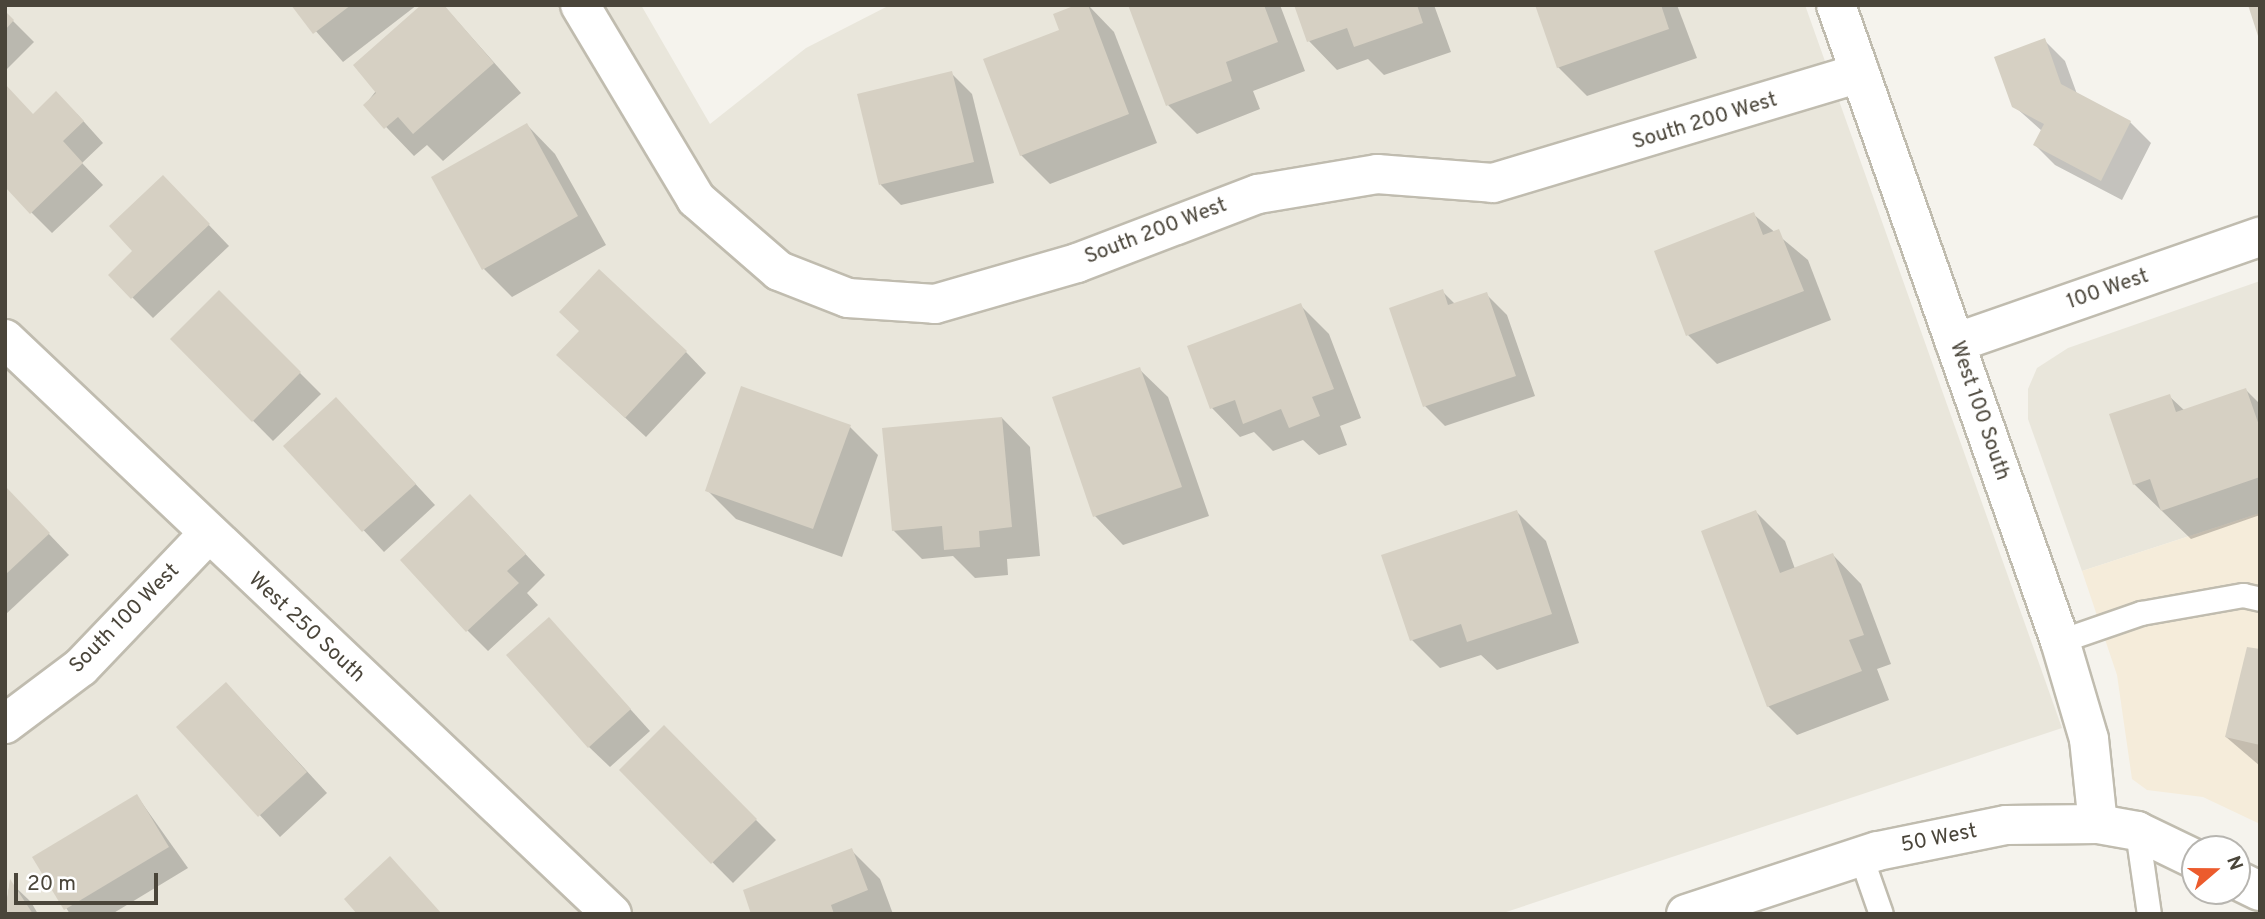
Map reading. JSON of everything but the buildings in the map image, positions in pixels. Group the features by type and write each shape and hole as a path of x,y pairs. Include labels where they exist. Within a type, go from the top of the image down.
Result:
{"street":[{"name":"South 200 West","path":"580,5 696,199 779,271 848,298 935,304 1077,262 1258,194 1377,174 1493,184 1860,74"},
{"name":"West 100 South","path":"1836,5 2060,641 2089,739 2098,824"},
{"name":"100 West","path":"1955,343 2260,237"},
{"name":"West 250 South","path":"5,339 207,535 612,914"},
{"name":"South 100 West","path":"5,724 81,667 207,535"},
{"name":"50 West","path":"1686,914 1861,857 2006,825 2098,824 2137,831 2181,852"}],"lane":[{"path":"2060,641 2141,613 2243,595 2260,599"},
{"path":"2137,831 2149,914"},
{"path":"1861,857 1881,914"}],"shaded area":[{"path":"5,5 641,5 710,124 806,48 890,5 1805,5 2062,728 1500,914 5,914"},
{"path":"2260,281 2260,513 2082,571 2028,419 2028,389 2037,368 2068,348"},
{"path":"2260,513 2260,824 2203,797 2147,790 2132,779 2117,675 2082,571"}]}
